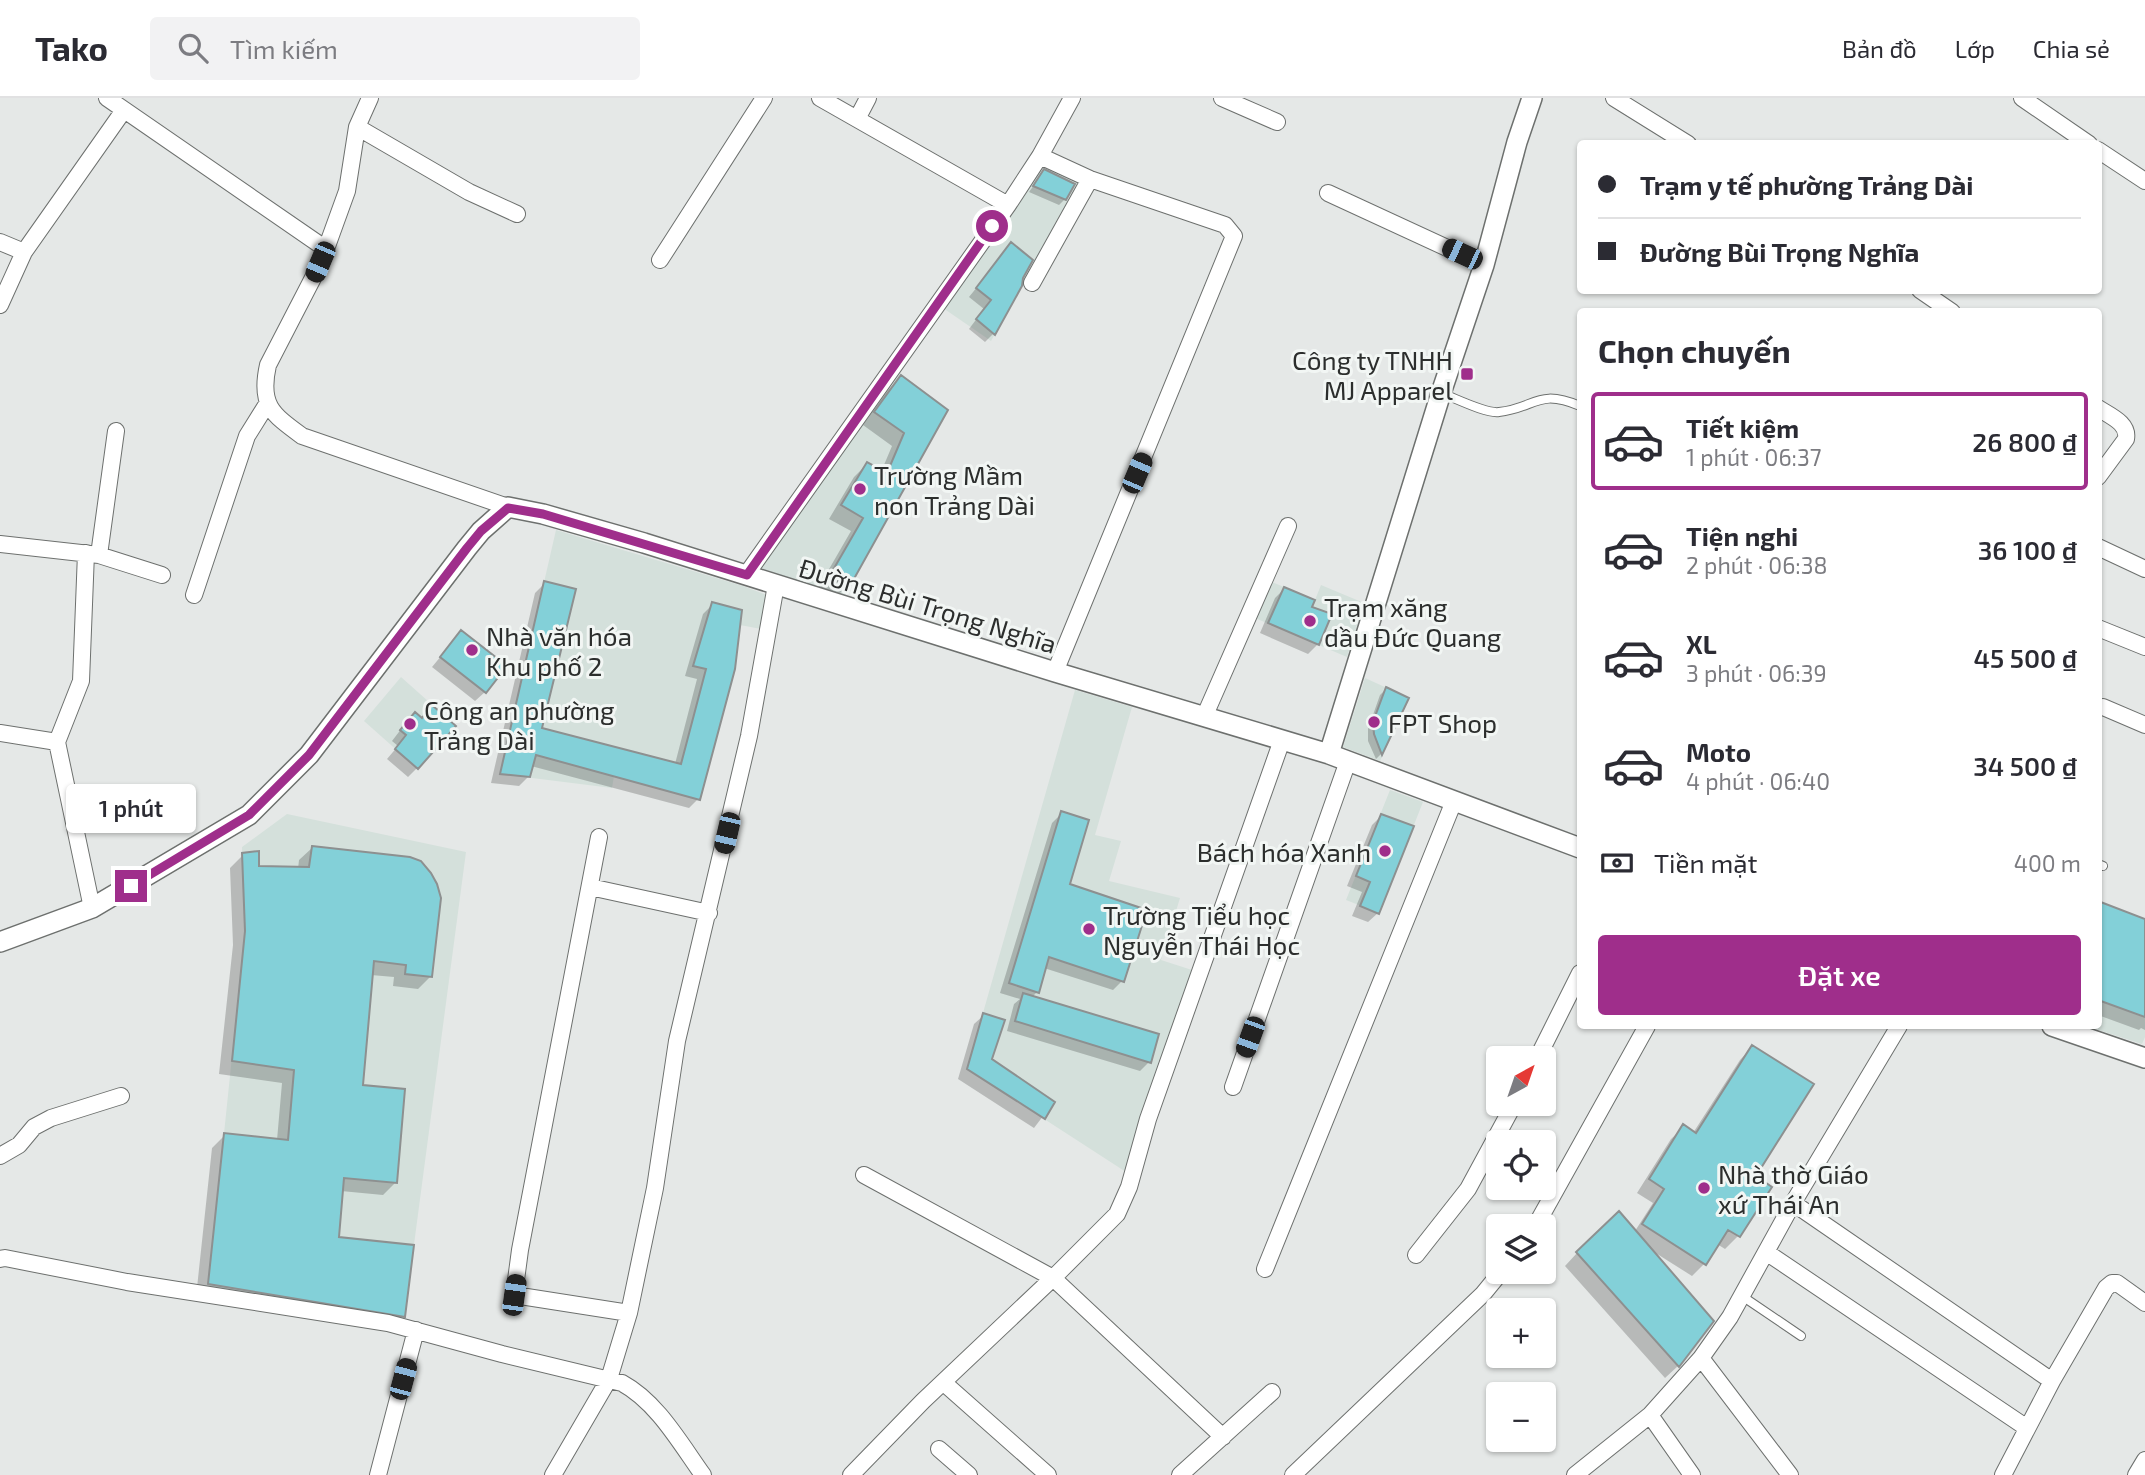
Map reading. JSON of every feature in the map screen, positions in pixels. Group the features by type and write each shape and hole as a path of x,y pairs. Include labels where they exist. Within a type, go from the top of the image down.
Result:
{"street":[{"path":"107,98 326,248"},
{"path":"370,98 357,127 346,191 326,248 268,365 265,379 267,404 279,419 302,436 508,508"},
{"path":"660,260 764,98"},
{"path":"820,98 1007,205"},
{"path":"857,119 868,98"},
{"path":"747,575 1007,205 1040,156 1072,98"},
{"path":"1222,98 1277,122"},
{"path":"1329,754 1484,265 1517,142 1532,98"},
{"path":"1614,98 1682,140"},
{"path":"2022,98 2083,140"},
{"path":"0,305 24,252 124,110"},
{"path":"357,127 469,192 517,214"},
{"path":"2102,153 2145,181"},
{"path":"1040,156 1090,179 1224,225 1234,236 1055,673"},
{"path":"1032,283 1090,179"},
{"path":"1328,193 1484,265"},
{"path":"0,242 24,252"},
{"path":"1926,294 1946,308"},
{"path":"194,595 247,436 267,404"},
{"path":"2102,411 2125,426 2127,432 2126,439 2102,472"},
{"path":"92,908 57,742 81,681 92,554 116,432"},
{"path":"0,943 92,908 249,815 309,755 467,548 481,531 508,508"},
{"name":"Đường Bùi Trọng Nghĩa","path":"508,508 543,514 747,575 1055,673 1205,715 1329,754 1577,847"},
{"path":"1205,715 1289,526"},
{"path":"0,544 92,554 162,575"},
{"path":"2102,549 2145,569"},
{"path":"553,1475 609,1379 629,1313 655,1188 677,1041 749,736 776,585"},
{"path":"2102,630 2145,648"},
{"path":"2104,707 2145,725"},
{"path":"0,733 57,742"},
{"path":"850,1475 1117,1214 1129,1187 1148,1119 1283,740"},
{"path":"1233,1087 1348,761"},
{"path":"1265,1269 1454,801"},
{"path":"599,837 520,1250 514,1295 629,1313"},
{"path":"590,887 709,913"},
{"path":"1544,1046 1577,979"},
{"path":"1542,1214 1645,1029"},
{"path":"1575,1475 1650,1415 1701,1359 1741,1296 1897,1029"},
{"path":"2061,1029 2145,1057"},
{"path":"0,1156 19,1145 34,1127 51,1118 121,1096"},
{"path":"1416,1255 1468,1189 1508,1116"},
{"path":"864,1175 1053,1278 1223,1437"},
{"path":"1793,1203 2052,1381"},
{"path":"1766,1252 2027,1428"},
{"path":"2,1256 127,1282 388,1323 609,1379 634,1389 652,1408 703,1475"},
{"path":"2003,1475 2052,1381 2106,1287 2117,1283 2145,1303"},
{"path":"1293,1475 1491,1284"},
{"path":"378,1475 416,1331"},
{"path":"1701,1359 1790,1475"},
{"path":"944,1382 1048,1475"},
{"path":"1180,1475 1272,1392"},
{"path":"1650,1415 1692,1475"},
{"path":"939,1449 969,1475"},
{"path":"2136,1475 2145,1460"}],"lane":[{"path":"1441,394 1496,413 1544,397 1567,400 1577,405"},
{"path":"1741,1296 1801,1336"}],"shaded area":[{"path":"1042,165 1080,183 991,341 943,308"},
{"name":"Trường Mầm non Trảng Dài","path":"898,372 948,410 845,595 760,568"},
{"path":"556,530 767,595 761,629 740,625 700,800 614,776 612,788 500,774"},
{"name":"Trạm xăng dầu Đức Quang","path":"1272,582 1315,600 1321,585 1364,603 1347,657 1255,618"},
{"name":"Công an phường Trảng Dài","path":"401,677 456,726 418,769 364,721"},
{"name":"FPT Shop","path":"1365,678 1409,698 1380,761 1343,747"},
{"name":"Trường Tiểu học Nguyễn Thái Học","path":"1075,690 1132,707 1095,835 1121,841 1109,881 1180,898 1161,960 1192,970 1126,1172 967,1069"},
{"name":"Bách hóa Xanh","path":"1390,790 1423,802 1379,913 1346,900"},
{"path":"287,814 466,852 404,1320 208,1288 245,931 242,847"},
{"path":"2102,903 2145,919 2145,1037 2142,1044 2095,1029 2102,1029"}],"building":[{"path":"1044,169 1075,184 1066,200 1033,186"},
{"path":"1011,242 1033,260 995,335 976,319 991,300 976,288"},
{"path":"901,375 948,410 850,586 829,577 863,518 841,505 867,462 887,473 904,433 874,412"},
{"path":"544,581 576,589 542,728 681,764 706,669 693,666 712,602 742,610 735,669 700,800 536,755 530,777 500,774"},
{"path":"1284,587 1315,600 1312,607 1332,614 1319,645 1268,623"},
{"path":"461,630 507,666 486,693 440,657"},
{"path":"1386,687 1409,698 1382,755 1374,734 1373,722"},
{"path":"432,705 456,726 418,769 395,749 406,735 400,730 415,712 422,718"},
{"path":"1061,811 1089,820 1070,884 1147,910 1124,982 1049,957 1039,993 1009,983"},
{"name":"Bách hóa Xanh","path":"1381,814 1414,826 1379,914 1360,906 1370,882 1356,876"},
{"path":"312,846 410,857 421,861 437,884 441,898 432,977 405,974 406,965 374,961 363,1085 405,1089 397,1183 344,1178 339,1237 414,1245 405,1317 208,1284 224,1133 288,1140 294,1070 232,1061 245,931 242,853 259,851 259,866 309,867"},
{"path":"2102,903 2145,919 2145,1017 2102,1001"},
{"path":"1023,993 1159,1034 1151,1063 1015,1021"},
{"path":"983,1013 1005,1020 992,1059 1055,1102 1045,1119 967,1069"},
{"path":"1752,1045 1814,1084 1756,1176 1772,1187 1740,1237 1728,1230 1706,1265 1642,1224 1664,1189 1649,1179 1683,1124 1696,1133"},
{"path":"1619,1211 1714,1321 1679,1367 1576,1252"}],"place":[{"name":"Công ty TNHH MJ Apparel","path":"1467,374"},
{"name":"Trường Mầm non Trảng Dài","path":"860,489"},
{"name":"Trạm xăng dầu Đức Quang","path":"1310,621"},
{"name":"Nhà văn hóa Khu phố 2","path":"472,650"},
{"name":"FPT Shop","path":"1374,722"},
{"name":"Công an phường Trảng Dài","path":"410,724"},
{"name":"Bách hóa Xanh","path":"1385,851"},
{"name":"Trường Tiểu học Nguyễn Thái Học","path":"1089,929"},
{"name":"Nhà thờ Giáo xứ Thái An","path":"1704,1188"}],"route":[{"path":"131,886 249,815 291,775 467,548 481,531 508,508 543,514 747,575 992,226"}]}
